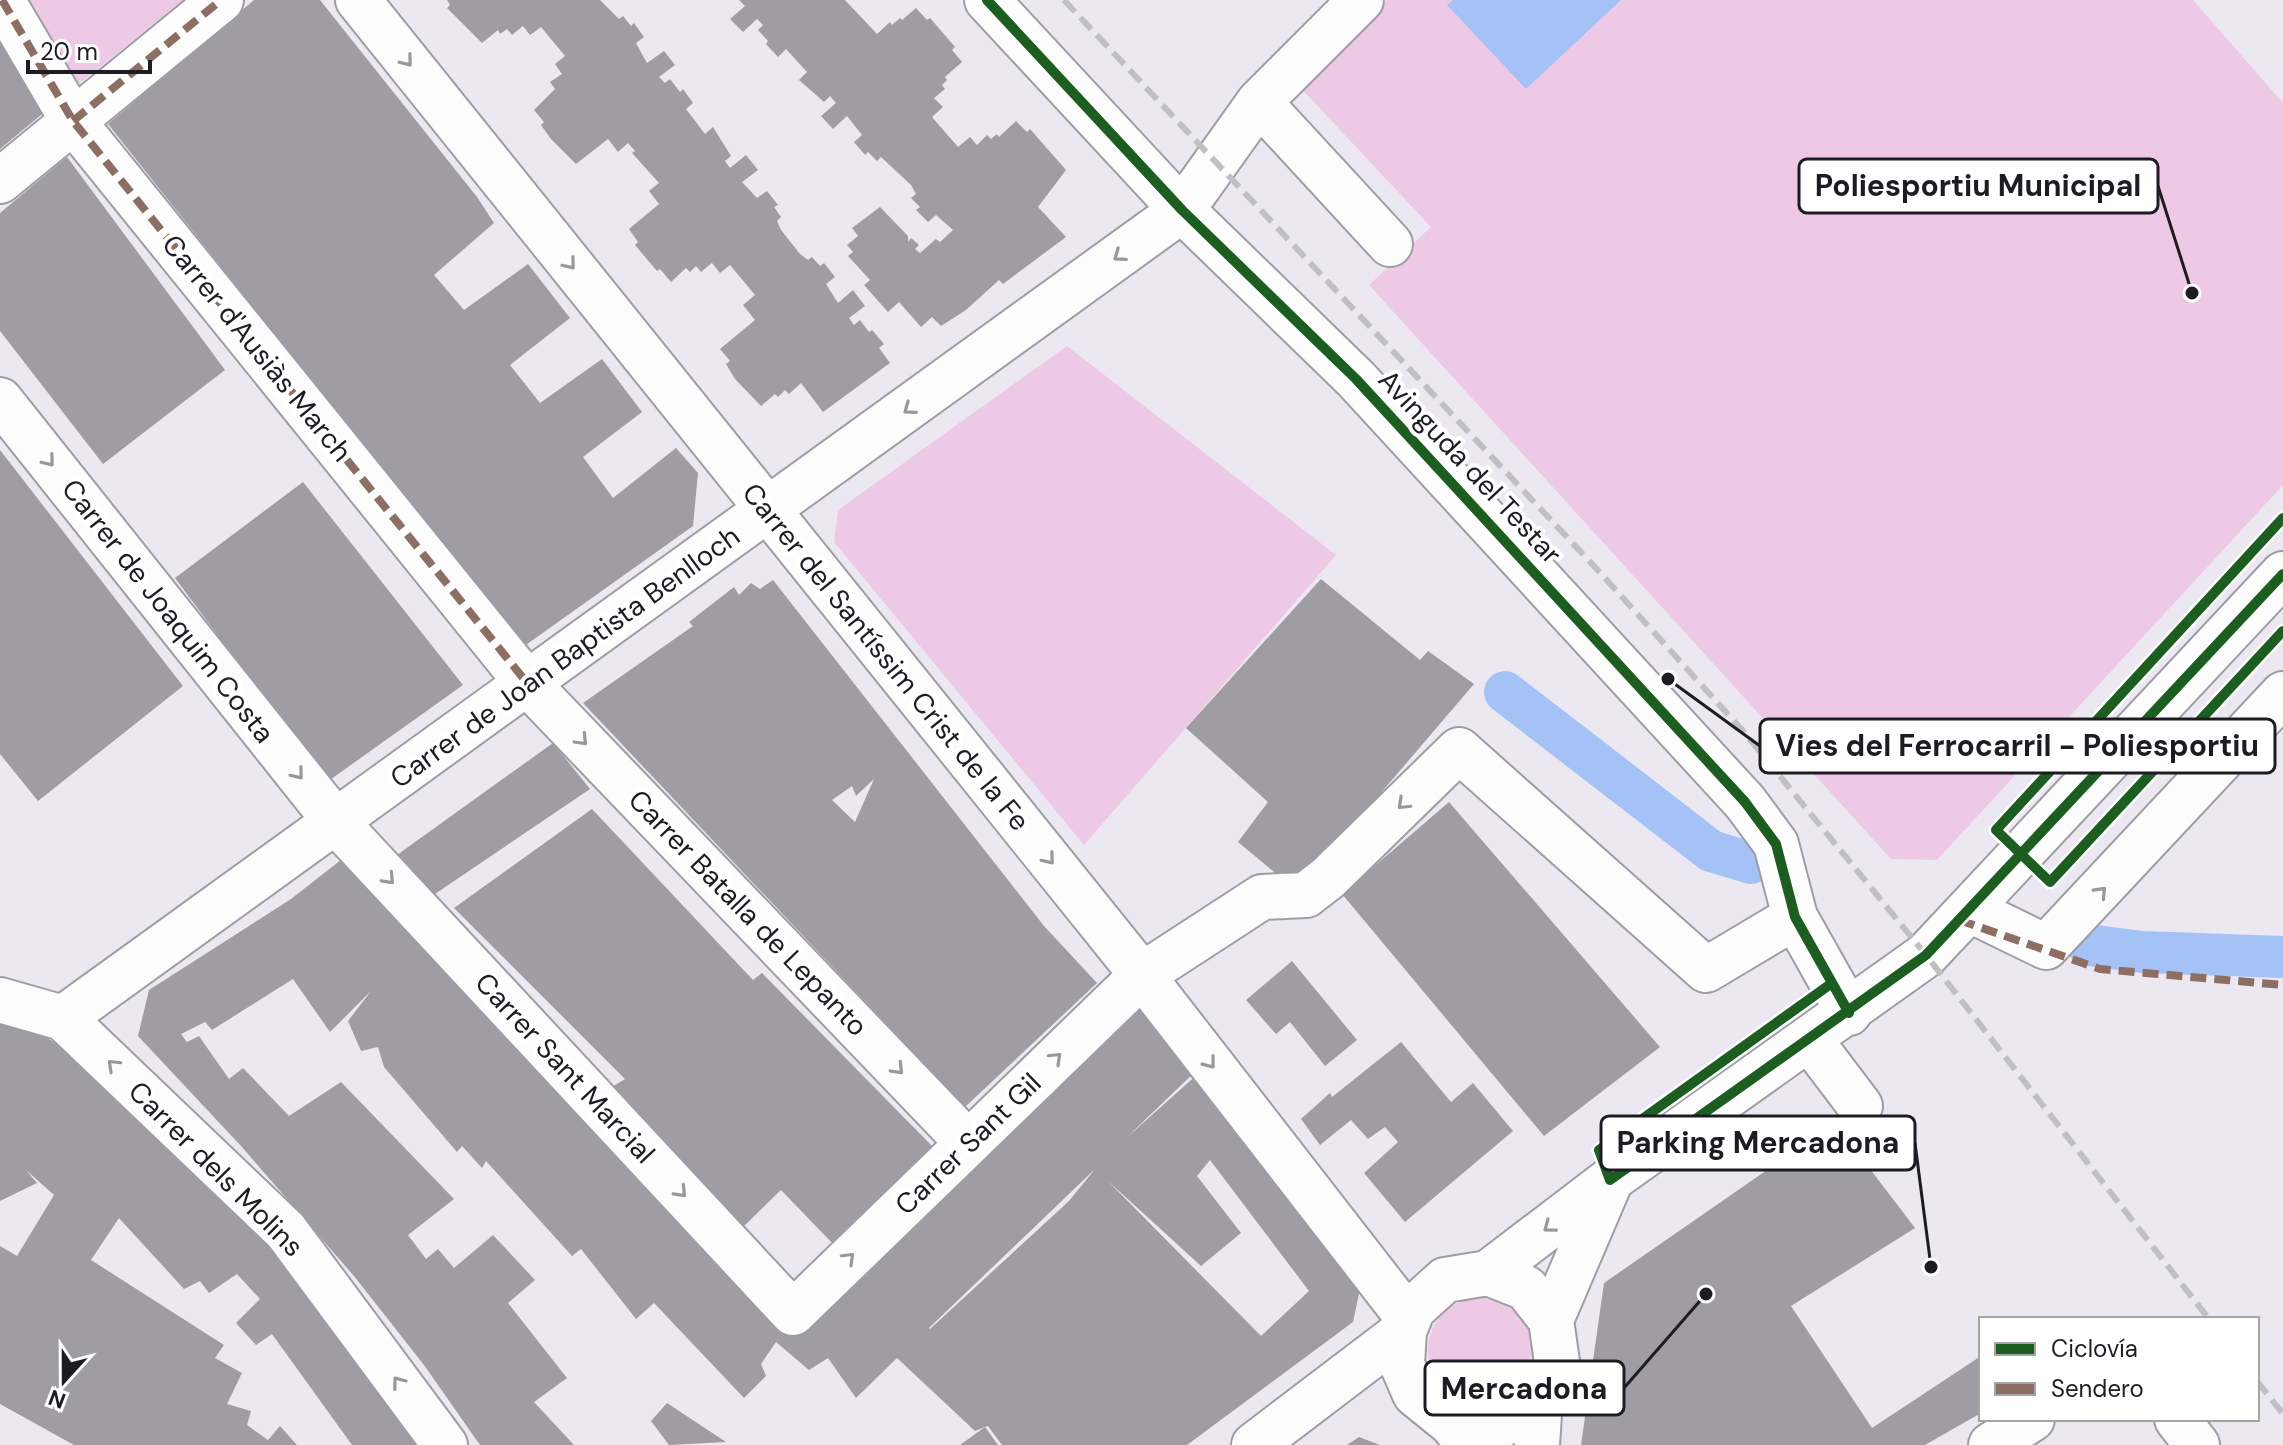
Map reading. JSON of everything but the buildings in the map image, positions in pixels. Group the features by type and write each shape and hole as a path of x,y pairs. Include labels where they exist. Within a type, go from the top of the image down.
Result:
{"street":[{"name":"Carrer d'Ausiàs March","path":"2,0 73,121 528,684"},
{"path":"0,181 221,0"},
{"name":"Carrer del Santíssim Crist de la Fe","path":"358,0 1142,975 1406,1325"},
{"name":"Avinguda del Testar","path":"987,0 1182,210 1356,379 1745,802 1776,844 1795,917 1849,1013"},
{"name":"Carrer de Joan Baptista Benlloch","path":"63,1018 1182,210 1259,102 1361,0"},
{"path":"1259,102 1390,244"},
{"name":"Carrer de Joaquim Costa","path":"0,400 336,822"},
{"path":"1540,1400 1500,1426 1460,1434 1415,1394 1402,1364 1406,1325 1413,1309 1445,1280 1488,1273 1610,1180 1849,1013 1926,955 2283,574"},
{"name":"Carrer Batalla de Lepanto","path":"528,684 968,1143"},
{"path":"1970,910 2046,947 2283,694"},
{"name":"Carrer Sant Gil","path":"793,1313 1142,975 1262,897 1306,895 1328,878 1459,750 1706,970 1795,917"},
{"name":"Carrer Sant Marcial","path":"336,822 793,1313"},
{"path":"0,1000 63,1018"},
{"name":"Carrer dels Molins","path":"63,1018 286,1231 445,1445"},
{"path":"1810,1040 1860,1106"},
{"path":"1551,1320 1610,1180"},
{"path":"1488,1273 1526,1288 1551,1320 1557,1362 1540,1400 1537,1445"},
{"path":"1254,1445 1310,1404 1406,1325"},
{"path":"1310,1404 1363,1392 1415,1394"},
{"path":"1991,1445 2029,1421"},
{"path":"2179,1421 2197,1445"}],"shaded area":[{"path":"17,0 183,0 71,90"},
{"path":"1388,0 2193,0 2283,103 2283,485 1937,860 1891,859 1369,285 1431,227 1297,84"},
{"path":"1067,346 1336,555 1084,845 834,542 838,510"},
{"path":"1480,1298 1500,1302 1517,1313 1528,1330 1532,1350 1528,1370 1517,1387 1500,1398 1480,1402 1460,1398 1443,1387 1432,1370 1428,1350 1432,1330 1443,1313 1460,1302"}],"water":[{"path":"1453,0 1621,0 1526,89 1447,5"}],"waterway":[{"path":"1505,692 1711,851 1751,863"},
{"path":"2088,945 2142,952 2283,957"}],"railway":[{"path":"1064,0 1594,566 1743,731 1926,955 2207,1317"},
{"path":"2259,1384 2283,1414"}],"marked path":[{"path":"2,0 73,121 528,684"},
{"path":"73,121 221,0"},
{"path":"1959,920 2100,969 2283,985"}],"cycle path":[{"path":"987,0 1182,210 1356,379 1745,802 1776,844 1795,917 1849,1013"},
{"path":"2283,518 1996,830 2050,882 2283,631"},
{"path":"1832,983 1599,1150 1610,1180 1926,955 2283,574"}],"place":[{"name":"Poliesportiu Municipal","path":"2192,293"},
{"name":"Vies del Ferrocarril - Poliesportiu","path":"1668,679"},
{"name":"Parking Mercadona","path":"1931,1267"},
{"name":"Mercadona","path":"1706,1294"}]}
